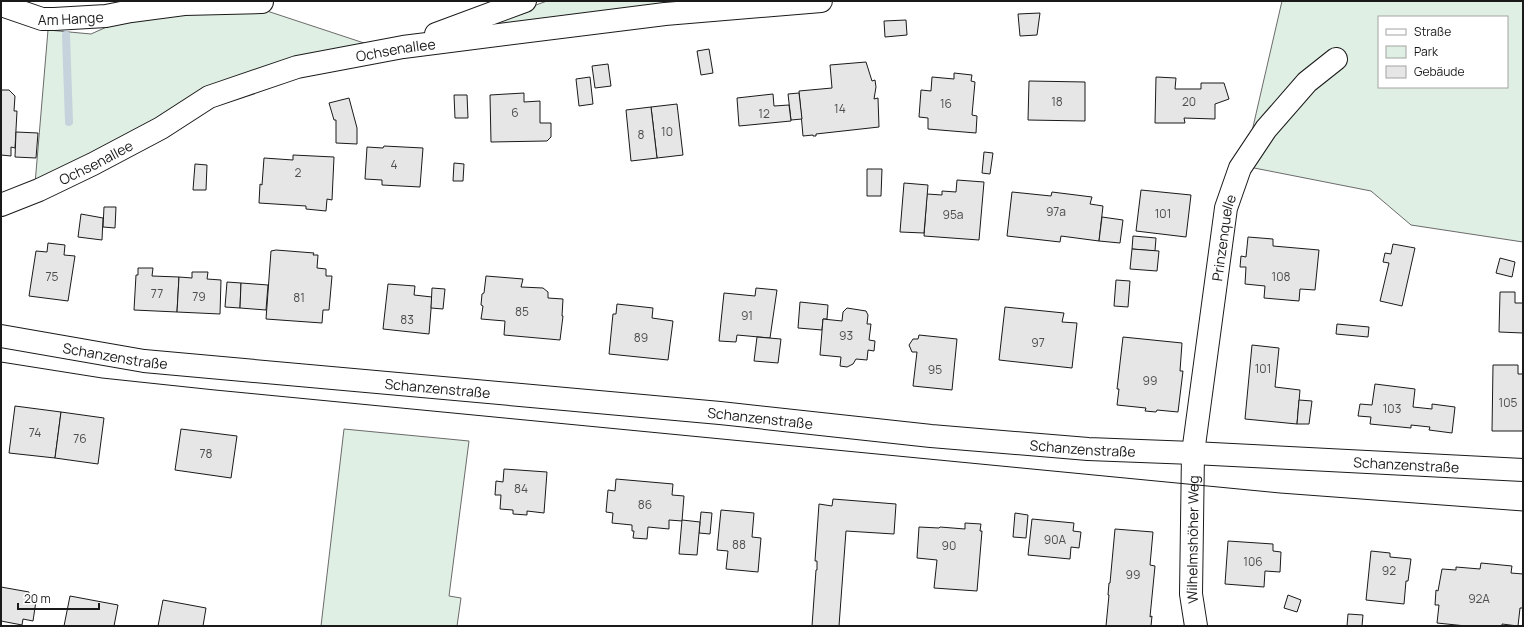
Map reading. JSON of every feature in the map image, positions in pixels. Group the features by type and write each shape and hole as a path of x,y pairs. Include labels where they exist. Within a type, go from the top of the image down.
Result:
{"street":[{"path":"403,47 525,1"},
{"name":"Ochsenallee","path":"1,204 39,190 93,164 161,128 210,97 297,66 403,47 665,14 820,1"},
{"name":"Am Hange","path":"1,5 42,19 54,19 106,16 184,4 262,2"},
{"name":"Prinzenquelle","path":"1193,453 1226,208 1240,168 1266,129 1307,82 1336,59"},
{"name":"Schanzenstraße","path":"1,336 152,362 714,412 931,436 1088,449 1523,470"},
{"name":"Wilhelmshöher Weg","path":"1193,453 1191,594 1196,626"}],"green space":[{"path":"547,1 733,1 459,33"},
{"path":"1282,1 1523,1 1523,242 1411,225 1371,191 1244,166"},
{"path":"261,9 364,43 290,62 35,184 48,30 91,34 129,17"},
{"path":"344,429 469,441 449,596 461,598 457,626 321,626"}],"building":[{"path":"1040,13 1037,35 1020,36 1018,14"},
{"path":"906,20 907,35 885,37 884,21"},
{"path":"709,49 713,73 701,75 697,51"},
{"path":"866,62 872,81 875,80 876,87 874,99 878,98 879,127 816,134 816,136 803,136 799,91 832,88 830,65"},
{"path":"608,64 611,86 595,88 592,66"},
{"path":"954,73 972,75 971,81 975,82 972,115 977,116 976,133 928,129 928,118 919,117 921,90 931,91 932,77 954,79"},
{"path":"590,77 593,104 579,106 576,79"},
{"path":"1156,77 1176,78 1175,89 1201,89 1201,83 1224,83 1229,99 1215,104 1215,119 1184,118 1185,123 1155,123"},
{"path":"1029,81 1085,82 1085,121 1028,120"},
{"path":"1,90 9,90 15,96 14,111 17,111 15,148 11,147 11,156 1,155"},
{"path":"524,93 524,102 540,101 540,123 551,123 551,137 547,141 491,142 490,95"},
{"path":"799,93 802,119 791,120 788,94"},
{"path":"773,94 774,106 789,105 791,121 739,126 737,98"},
{"path":"454,95 467,95 468,118 455,118"},
{"path":"349,98 357,128 357,144 336,143 336,120 334,120 329,103"},
{"path":"677,104 683,155 657,158 651,107"},
{"path":"651,107 657,158 631,161 626,110"},
{"path":"16,132 38,133 36,158 15,157"},
{"path":"384,146 423,148 420,187 382,185 382,180 365,179 367,147 383,148"},
{"path":"984,152 993,153 990,174 982,173"},
{"path":"293,155 334,157 332,200 327,199 326,211 306,209 306,206 259,203 264,158 293,160"},
{"path":"454,163 464,164 463,181 453,181"},
{"path":"195,164 207,165 206,190 193,190"},
{"path":"867,169 882,169 881,196 867,196"},
{"path":"957,180 984,182 979,240 924,236 927,194 942,195 942,191 956,192"},
{"path":"904,183 928,185 924,233 900,232"},
{"path":"1141,190 1191,195 1186,237 1136,231"},
{"path":"1012,192 1051,196 1052,192 1092,197 1090,204 1103,206 1099,241 1061,236 1060,242 1007,236"},
{"path":"104,207 116,207 115,228 103,227"},
{"path":"81,214 103,218 102,240 78,237"},
{"path":"1102,217 1123,220 1120,243 1099,241"},
{"path":"1133,236 1156,238 1155,251 1132,249"},
{"path":"1248,237 1273,239 1273,246 1319,250 1315,290 1300,289 1299,301 1264,298 1265,286 1245,284 1246,267 1240,267 1241,256 1246,257"},
{"path":"48,243 65,245 64,255 75,256 68,301 29,296 36,251 47,252"},
{"path":"1393,244 1415,248 1402,306 1380,301 1389,263 1383,262 1385,253 1391,254"},
{"path":"1132,249 1159,251 1157,271 1130,269"},
{"path":"276,250 314,253 313,255 318,255 317,268 326,269 326,276 332,276 329,310 323,310 322,323 266,319 271,251"},
{"path":"1500,258 1515,262 1512,277 1496,273"},
{"path":"138,268 153,268 152,276 179,277 177,312 134,310 136,275 138,275"},
{"path":"192,272 208,272 207,279 221,280 220,314 177,312 179,277 192,278"},
{"path":"486,276 523,279 521,287 543,288 548,292 548,298 563,299 563,316 560,340 504,335 505,321 481,319 483,306 481,305 482,294 484,293"},
{"path":"1116,280 1130,281 1128,307 1114,306"},
{"path":"227,282 241,283 240,308 225,307"},
{"path":"241,283 268,285 266,310 240,308"},
{"path":"388,284 415,286 414,295 432,297 429,334 383,329"},
{"path":"432,288 445,289 443,309 431,308"},
{"path":"756,288 777,290 770,338 737,335 736,342 719,341 724,293 755,296"},
{"path":"1500,292 1515,292 1515,303 1523,303 1523,333 1499,332"},
{"path":"800,302 828,305 827,319 823,319 822,330 798,328"},
{"path":"617,304 653,308 652,318 673,321 668,360 609,354 613,314 616,314"},
{"path":"1005,307 1064,313 1062,322 1077,323 1072,368 999,360"},
{"path":"847,308 866,311 868,315 867,324 871,324 869,340 875,341 874,351 868,350 867,360 856,359 853,364 847,367 840,366 841,357 820,355 823,319 842,321 843,312"},
{"path":"1337,324 1369,327 1368,337 1336,334"},
{"path":"919,335 957,339 952,390 913,386 917,352 912,352 909,345 913,339 918,339"},
{"path":"757,337 781,339 778,363 754,361"},
{"path":"1123,337 1182,343 1180,371 1183,371 1178,412 1157,410 1156,412 1145,411 1146,408 1117,405 1119,389 1117,389"},
{"path":"1252,345 1279,348 1275,387 1300,390 1297,424 1245,419"},
{"path":"1493,365 1518,365 1518,374 1523,374 1523,431 1492,431"},
{"path":"1375,384 1415,389 1413,407 1432,409 1432,404 1455,407 1452,433 1429,430 1430,427 1411,425 1411,428 1370,424 1371,417 1358,416 1360,404 1372,405"},
{"path":"1299,400 1312,401 1309,424 1297,424"},
{"path":"15,406 61,412 55,458 9,453"},
{"path":"61,412 104,418 98,464 55,458"},
{"path":"181,429 237,436 231,478 175,470"},
{"path":"504,469 547,472 544,513 527,511 527,515 513,514 513,510 500,509 501,495 495,495 496,481 503,482"},
{"path":"616,479 673,484 672,495 684,496 682,521 669,520 669,529 648,527 647,539 633,538 634,531 632,531 632,525 612,523 613,513 606,512 608,490 615,491"},
{"path":"833,499 896,504 894,534 846,531 839,626 812,626 817,570 817,561 815,561 819,504 832,506"},
{"path":"721,510 754,513 752,537 761,538 758,572 726,569 728,551 717,550"},
{"path":"701,512 712,513 710,534 699,533"},
{"path":"1015,513 1028,515 1026,538 1013,537"},
{"path":"1032,519 1074,523 1073,531 1081,532 1079,548 1071,547 1070,559 1028,555"},
{"path":"682,520 700,522 697,555 679,554"},
{"path":"965,523 981,524 980,531 982,531 977,591 934,588 937,560 917,558 919,527 965,529"},
{"path":"1115,529 1153,532 1150,565 1155,566 1150,617 1152,616 1151,626 1106,626"},
{"path":"1228,541 1273,544 1273,551 1281,552 1280,572 1265,571 1264,587 1225,584"},
{"path":"1371,551 1390,553 1390,557 1411,559 1408,581 1406,581 1404,604 1366,600"},
{"path":"1481,563 1512,566 1511,573 1523,574 1523,608 1520,608 1518,626 1502,624 1502,626 1466,626 1437,623 1439,605 1435,605 1436,590 1438,591 1442,569 1456,570 1456,567 1480,569"},
{"path":"1,587 29,592 28,600 36,601 33,621 23,619 22,625 1,621"},
{"path":"1288,595 1301,600 1297,612 1284,608"},
{"path":"70,596 118,605 114,626 64,626"},
{"path":"163,600 206,608 203,626 158,626"},
{"path":"1348,614 1363,615 1362,626 1347,626"}],"waterway":[{"path":"66,35 69,122"}],"tram line":[{"path":"1,362 102,378 215,390 1280,493 1523,511"}]}
